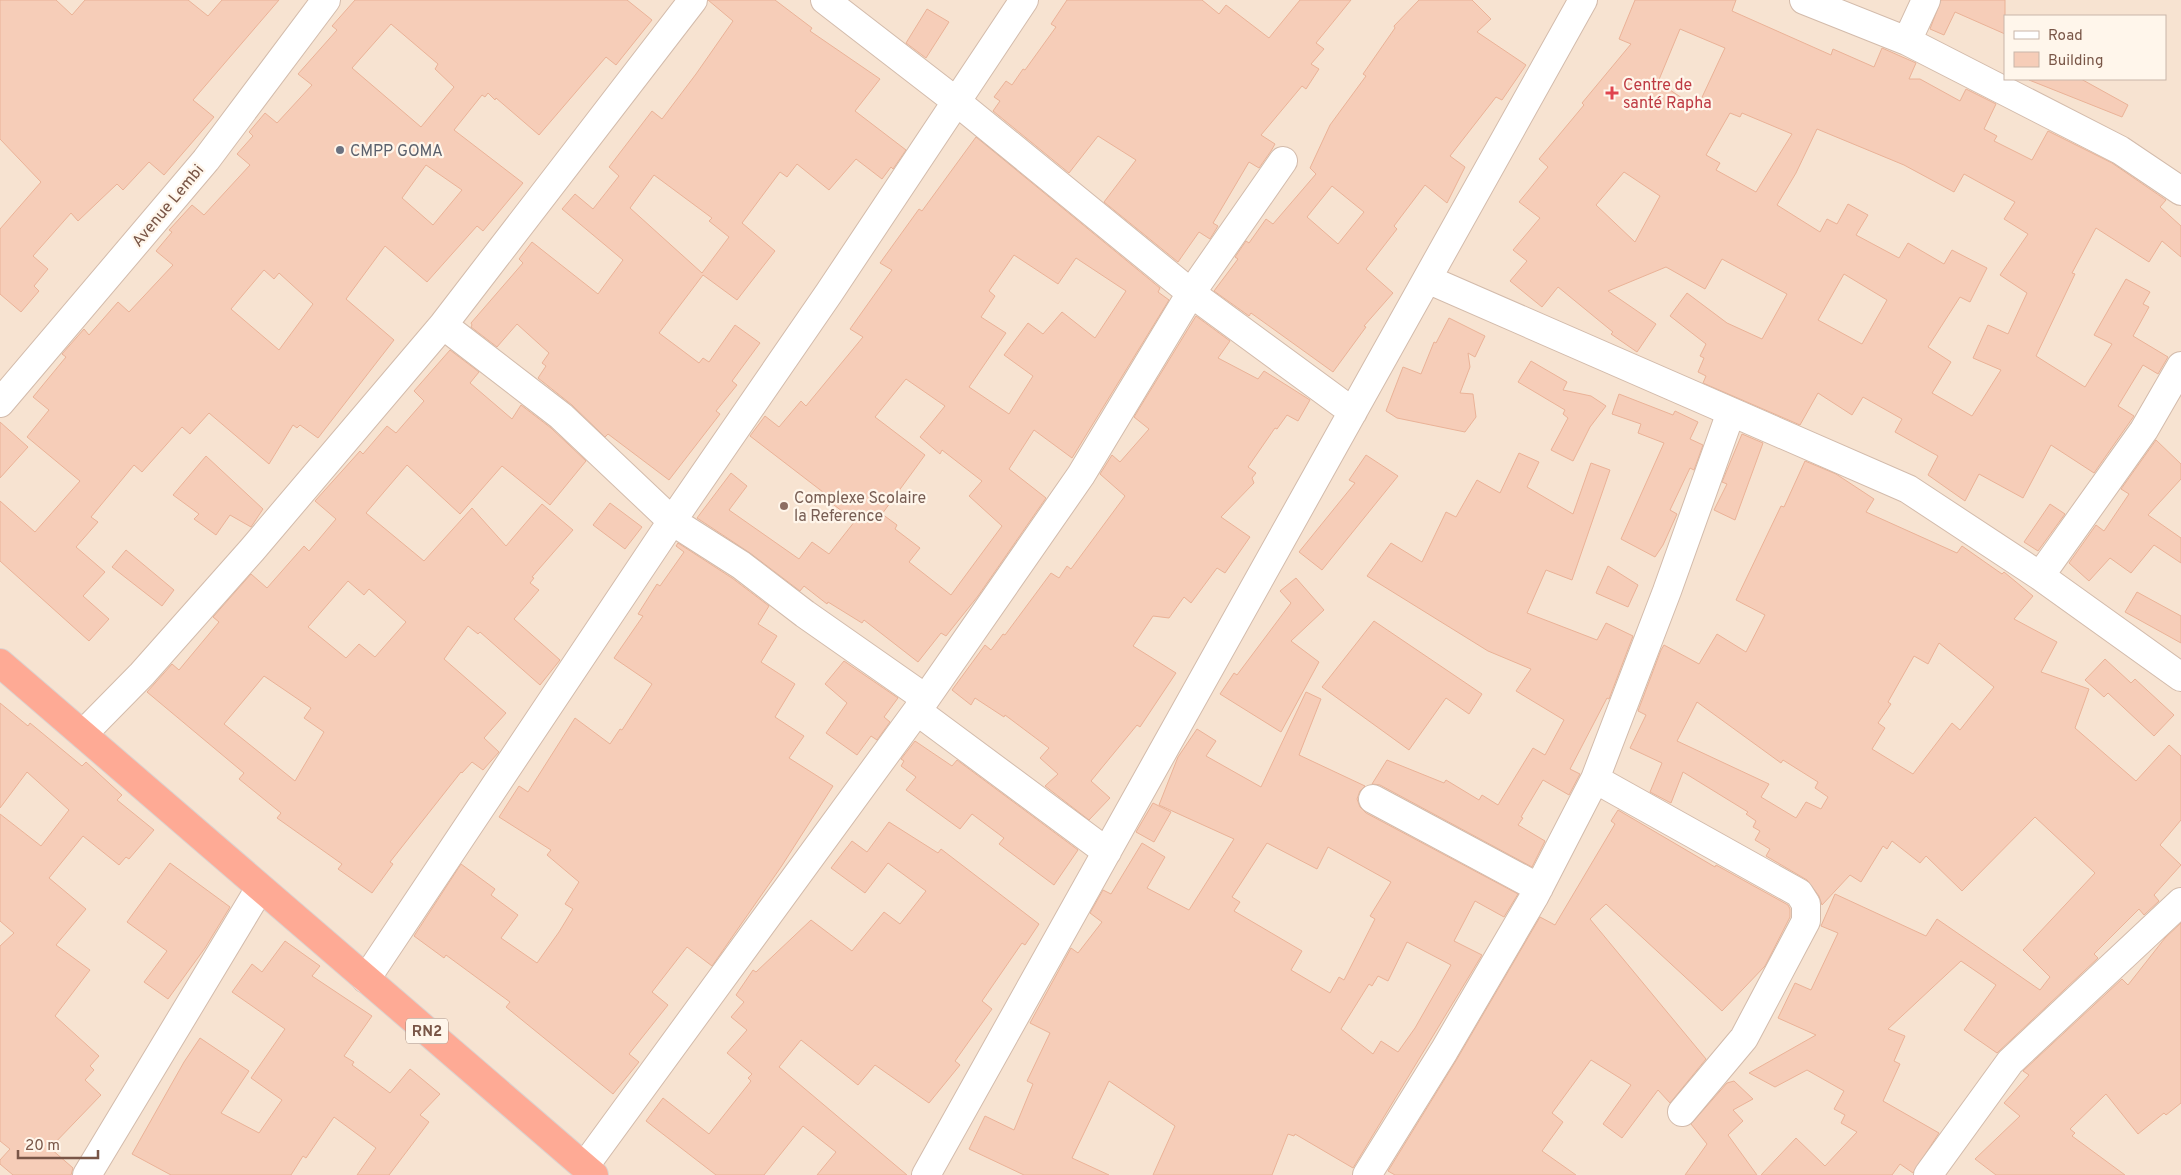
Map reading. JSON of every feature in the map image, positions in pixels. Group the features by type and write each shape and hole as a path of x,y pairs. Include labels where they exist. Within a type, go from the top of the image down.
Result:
{"highway":[{"name":"RN2","path":"0,663 589,1171"}],"street":[{"name":"Avenue Lembi","path":"0,404 206,160 326,0"},
{"path":"83,734 142,674 252,550 443,325 693,0"},
{"path":"826,0 957,102 1191,293 1352,412"},
{"path":"366,979 1024,0"},
{"path":"926,1175 1583,0"},
{"path":"1804,0 1907,41 2120,150 2181,191"},
{"path":"1907,41 1926,0"},
{"path":"589,1171 921,704 1081,475 1191,293 1283,161"},
{"path":"1427,279 1908,489 2040,576 2181,677"},
{"path":"443,325 561,416 672,522 741,565 921,704 1106,852"},
{"path":"2040,576 2144,430 2181,366"},
{"path":"1367,1175 1444,1051 1539,888 1594,779 1667,591 1731,412"},
{"path":"1594,779 1799,893 1806,904 1806,921 1744,1038 1682,1112"},
{"path":"1373,800 1539,888"},
{"path":"87,1175 260,888"},
{"path":"1928,1175 2010,1062 2181,902"}],"shaded area":[{"path":"0,0 2181,0 2181,1175 0,1175"}],"building":[{"path":"0,0 56,0 72,15 85,0 188,0 208,16 222,0 279,0 193,100 214,117 164,175 149,162 123,190 117,184 78,221 71,213 33,256 48,269 34,286 39,291 21,312 0,294 0,229 41,182 0,139"},
{"path":"355,0 627,0 652,20 616,65 606,57 539,135 488,93 485,97 482,95 454,130 523,183 483,231 477,226 427,282 385,246 346,299 394,340 318,438 300,425 297,428 293,425 269,464 209,413 190,434 182,427 142,472 134,465 91,517 98,522 76,547 105,572 83,596 109,619 89,641 0,561 0,501 35,532 80,481 27,437 49,410 33,397 66,357 62,354 84,329 89,335 118,302 129,312 173,265 156,251 172,232 169,230 192,205 204,215 250,165 237,154 253,136 249,132 265,113 277,123 312,85 298,74 337,30 332,26","holes":["391,24 438,64 435,69 454,87 421,127 352,68","426,165 462,190 433,225 402,198","264,270 274,279 279,273 313,304 279,350 231,309"]},
{"path":"708,0 775,0 812,28 810,31 880,79 855,111 906,150 893,169 891,167 882,179 856,159 829,190 797,164 787,177 780,172 742,223 775,251 737,300 703,275 659,333 699,363 703,358 709,362 735,325 760,343 732,381 737,385 716,411 720,414 669,480 608,434 605,437 572,405 538,378 546,366 542,363 549,353 517,324 497,347 471,327 471,323 523,263 519,259 532,242 598,294 623,260 562,209 575,194 593,209 619,176 609,167 652,111 662,119 733,21","holes":["654,175 712,218 709,221 729,237 702,273 630,208"]},
{"path":"1067,0 1202,0 1219,14 1226,5 1269,38 1300,0 1351,0 1316,43 1324,49 1311,64 1319,69 1306,89 1302,86 1261,135 1275,144 1271,151 1259,168 1249,162 1213,223 1218,226 1210,239 1199,232 1178,262 1104,202 1136,160 1098,136 1069,173 993,111 1000,101 994,97 1006,81 1012,85 1023,69 1025,70 1056,27 1051,24"},
{"path":"1419,0 1472,0 1491,19 1477,32 1526,65 1502,100 1496,97 1450,156 1465,167 1447,203 1425,185 1394,226 1397,229 1366,269 1393,293 1364,326 1366,327 1333,372 1251,313 1249,316 1214,291 1238,259 1235,257 1246,241 1249,243 1266,219 1273,224 1316,174 1310,168 1330,125 1366,76 1363,74 1395,28 1394,26","holes":["1332,186 1364,212 1338,244 1307,217"]},
{"path":"1635,0 1736,0 1732,11 1831,55 1833,49 1874,67 1882,48 1916,63 1909,79 1920,79 1960,101 1966,89 1996,104 1984,129 1997,136 1994,141 2032,160 2048,131 2112,163 2166,200 2160,207 2181,226 2181,257 2162,241 2149,262 2096,228 2072,273 2075,274 2036,356 2085,387 2112,344 2094,335 2126,279 2150,292 2143,304 2149,307 2133,336 2168,357 2158,374 2143,365 2118,406 2134,416 2094,473 2051,445 2023,498 1979,474 1965,501 1928,475 1938,456 1895,432 1902,419 1863,397 1852,415 1818,393 1800,425 1703,383 1706,376 1698,372 1704,358 1700,356 1706,344 1670,316 1687,293 1727,323 1762,339 1787,294 1722,259 1705,289 1666,267 1608,291 1656,324 1637,352 1611,334 1613,332 1558,287 1542,307 1510,281 1527,261 1513,250 1540,218 1519,202 1548,167 1539,159 1631,44 1619,39","holes":["1680,29 1725,48 1697,108 1658,82","1730,113 1740,117 1742,113 1792,134 1756,192 1716,170 1720,163 1706,155","1817,129 1904,165 1954,192 1964,174 2015,202 2004,219 2028,234 2000,275 2027,293 2008,334 1988,325 1973,358 2001,370 1972,416 1932,393 1951,362 1928,347 1960,297 1970,302 1987,268 1952,250 1944,264 1908,243 1899,258 1856,235 1868,215 1848,204 1837,224 1827,219 1820,232 1777,205 1796,173","1624,172 1660,196 1635,242 1596,205","1844,274 1887,300 1862,344 1818,320"]},
{"path":"1941,0 2005,0 2004,34 1955,12 1944,35 1930,29"},
{"path":"927,9 949,22 926,58 906,43"},
{"path":"2029,80 2083,80 2128,105 2122,117"},
{"path":"976,137 1160,288 1158,292 1169,300 1072,458 1034,430 1009,469 1046,498 978,596 946,636 941,633 918,662 864,620 862,623 828,602 827,604 804,586 800,591 750,553 697,518 731,473 747,486 729,510 799,559 812,542 829,554 855,521 830,502 832,499 750,436 765,416 779,427 801,401 806,406 863,337 850,329 892,270 880,263 919,209 922,211","holes":["1014,255 1058,284 1076,258 1126,291 1095,338 1062,312 1043,334 1028,323 1004,355 1033,376 1009,414 969,387 1006,333 981,317 995,296 989,291","906,379 945,406 920,437 940,454 942,450 982,481 969,496 1002,526 951,595 909,562 920,548 895,529 897,525 882,514 925,455 875,417"]},
{"path":"1196,316 1230,341 1218,358 1258,379 1264,371 1310,400 1298,421 1287,415 1277,429 1275,428 1248,467 1256,473 1252,478 1254,483 1221,517 1250,537 1225,573 1217,568 1191,603 1184,597 1169,618 1153,616 1133,646 1176,673 1140,727 1137,725 1091,781 1110,798 1089,820 1045,786 1058,774 1040,758 1049,748 1005,715 1004,717 975,698 971,705 952,690 985,645 991,650 1003,634 1005,635 1051,573 1059,578 1067,566 1071,569 1125,496 1100,474 1112,455 1120,462 1149,429 1134,417"},
{"path":"1449,318 1485,336 1475,357 1468,353 1470,367 1460,393 1473,394 1476,417 1465,432 1397,418 1386,411 1403,367 1421,374 1434,342 1436,343"},
{"path":"450,350 479,372 470,383 512,419 521,405 551,428 586,461 550,505 502,466 460,514 407,465 366,513 424,561 472,508 506,546 542,504 573,530 532,577 534,578 530,583 539,590 514,619 560,660 540,685 480,632 478,634 468,626 444,659 506,713 484,738 499,752 483,770 472,762 461,772 390,862 393,864 372,893 338,869 342,864 277,818 281,813 239,779 244,773 147,692 172,664 179,670 219,622 213,617 251,574 267,588 304,546 309,551 336,519 315,501 360,451 363,454 387,426 396,433 424,401 414,391","holes":["348,581 364,595 369,589 406,622 375,657 359,644 346,658 308,627","264,676 311,708 304,718 324,732 295,781 224,724"]},
{"path":"1531,361 1567,382 1563,390 1591,396 1606,406 1590,427 1573,461 1551,450 1568,418 1563,414 1565,410 1518,382"},
{"path":"1619,394 1673,415 1675,411 1698,422 1690,439 1703,445 1694,470 1690,468 1670,510 1677,514 1663,545 1655,557 1621,539 1664,443 1638,433 1641,424 1612,414"},
{"path":"0,422 28,447 0,478"},
{"path":"1742,434 1763,443 1735,520 1714,510 1727,484 1722,482"},
{"path":"2156,440 2181,464 2181,479 2148,515 2181,538 2181,563 2154,545 2131,573 2110,558 2089,581 2069,563 2096,525 2104,531 2129,494 2121,489"},
{"path":"1519,453 1539,462 1527,487 1573,514 1591,463 1610,470 1572,580 1546,570 1527,613 1597,640 1606,623 1633,636 1609,699 1607,698 1570,769 1580,774 1569,795 1543,780 1521,817 1523,818 1518,825 1545,841 1532,867 1380,785 1372,784 1387,760 1444,783 1446,780 1479,800 1482,795 1498,805 1533,748 1545,755 1564,720 1516,691 1531,669 1488,651 1367,576 1391,543 1422,562 1446,512 1456,517 1477,480 1500,493"},
{"path":"1366,455 1398,476 1322,570 1299,552 1355,483 1349,480"},
{"path":"206,456 263,509 251,527 230,515 216,535 194,519 199,514 173,495"},
{"path":"1805,461 1836,474 1874,499 1866,512 1957,553 1962,546 2002,574 2004,572 2033,596 2014,619 2057,642 2041,672 2089,689 2075,728 2136,781 2169,745 2181,756 2181,820 2160,845 2181,865 2154,895 2159,901 2144,915 2139,909 2094,954 2098,958 1997,1053 1964,1030 1996,985 1961,961 1888,1029 1905,1036 1894,1061 1900,1064 1883,1101 1939,1133 1913,1173 1900,1164 1892,1175 1761,1175 1796,1138 1825,1166 1857,1132 1841,1123 1845,1115 1834,1109 1844,1091 1807,1070 1775,1087 1749,1073 1816,1035 1778,1018 1795,983 1811,990 1838,933 1821,926 1835,894 1926,936 1937,919 2040,990 2050,977 2023,950 2095,873 2035,817 1962,891 1926,856 1920,863 1892,841 1887,849 1883,846 1861,882 1850,875 1822,905 1819,896 1807,880 1766,856 1770,849 1755,840 1760,831 1753,827 1756,821 1746,814 1748,812 1683,772 1671,803 1650,792 1662,763 1630,748 1646,715 1638,711 1661,650 1664,645 1699,664 1717,634 1746,652 1765,615 1736,600 1781,506 1784,507","holes":["1939,643 1994,687 1960,730 1952,723 1913,774 1872,749 1885,728 1878,723 1891,704 1888,702 1914,656 1928,664","1697,702 1781,763 1783,760 1818,782 1815,788 1828,797 1821,809 1806,802 1796,818 1761,797 1769,784 1677,741"]},
{"path":"610,503 642,527 625,549 593,525"},
{"path":"2050,504 2065,514 2038,551 2024,542"},
{"path":"678,543 732,578 769,606 758,624 777,636 761,662 795,684 775,717 804,736 789,758 833,786 781,867 712,966 687,947 652,992 668,1005 629,1054 639,1062 613,1094 506,1007 510,1002 446,955 444,958 414,936 461,864 495,889 491,895 518,915 501,938 537,963 559,932 573,909 565,904 579,882 547,855 551,850 499,817 519,786 528,792 575,718 610,744 620,729 622,730 652,684 614,658 643,616 638,614 657,584 660,586 684,552 676,546"},
{"path":"126,550 174,590 162,606 112,567"},
{"path":"1608,566 1638,585 1628,607 1596,593"},
{"path":"1296,578 1324,610 1291,641 1319,662 1281,732 1220,694 1234,673 1237,675 1291,603 1280,591"},
{"path":"2137,592 2181,616 2181,643 2125,612"},
{"path":"1374,621 1482,694 1469,714 1446,698 1409,750 1322,687"},
{"path":"2105,659 2131,683 2135,679 2174,715 2154,736 2108,693 2104,697 2085,680"},
{"path":"844,661 898,698 884,717 890,722 877,740 871,736 857,755 826,733 847,703 825,684"},
{"path":"1306,692 1321,699 1299,755 1365,786 1360,791 1357,799 1360,807 1366,813 1518,894 1504,917 1475,901 1454,941 1482,955 1353,1168 1295,1134 1294,1136 1288,1134 1272,1175 1153,1175 1175,1126 1109,1081 1072,1158 1109,1175 1024,1175 969,1149 985,1116 1014,1130 1033,1084 1027,1081 1050,1033 1030,1023 1071,948 1078,953 1102,922 1090,913 1103,890 1111,894 1142,843 1165,857 1147,888 1189,910 1234,839 1159,805 1178,757 1197,729 1216,741 1206,756 1261,787","holes":["1267,843 1317,869 1328,847 1391,882 1370,916 1375,919 1344,980 1339,977 1330,993 1291,970 1302,951 1234,911 1240,902 1232,897","1407,942 1451,965 1415,1028 1398,1052 1381,1041 1373,1054 1341,1029 1369,984 1372,986 1378,976 1388,981"]},
{"path":"0,703 28,726 30,723 82,766 86,762 122,795 117,800 154,830 129,859 126,857 119,865 83,836 49,878 86,909 56,945 90,970 55,1016 99,1056 90,1066 94,1070 85,1080 101,1095 50,1148 73,1168 71,1175 13,1175 0,1164 0,1160 10,1149 0,1141 0,946 14,933 0,921 0,814 41,846 69,810 27,772 0,808"},
{"path":"915,741 952,766 957,760 1078,850 1054,885 999,844 1004,838 972,814 960,829 906,790 916,777 901,766 904,761 901,759"},
{"path":"1153,803 1171,812 1154,842 1136,832"},
{"path":"1618,810 1715,867 1716,865 1788,905 1790,909 1790,917 1765,966 1722,1011 1606,904 1590,919 1706,1059 1670,1103 1658,1090 1622,1138 1603,1124 1631,1085 1591,1060 1552,1113 1563,1122 1542,1151 1576,1175 1395,1175 1388,1171 1457,1059 1540,917 1555,925 1615,824 1611,821"},
{"path":"889,822 938,853 941,849 1039,924 1025,945 1022,943 982,1001 992,1009 955,1061 960,1065 929,1103 875,1065 858,1085 801,1040 779,1067 907,1175 817,1175 836,1152 803,1126 764,1175 716,1175 646,1121 663,1098 709,1134 751,1081 748,1078 752,1074 727,1053 747,1030 731,1017 744,1002 736,995 753,970 756,972 811,920 852,951 884,912 900,924 926,891 888,863 865,893 831,868 852,841 867,852"},
{"path":"170,863 230,907 205,948 168,999 144,982 167,951 127,922"},
{"path":"2181,923 2181,1103 2166,1115 2164,1113 2138,1134 2106,1094 2070,1129 2075,1133 2072,1136 2125,1175 1996,1175 1975,1159 2020,1116 2004,1103 2029,1075 2023,1071 2122,979 2128,985 2165,938"},
{"path":"285,941 320,966 312,976 372,1016 344,1056 354,1062 352,1065 390,1093 410,1069 440,1094 420,1115 429,1122 389,1175 357,1175 376,1148 334,1117 306,1158 303,1156 291,1175 171,1175 132,1154 184,1062 200,1038 249,1071 221,1113 259,1133 282,1100 251,1078 285,1029 232,992 252,964 262,972"},
{"path":"1734,1081 1753,1099 1733,1110 1743,1121 1728,1135 1757,1175 1685,1175 1707,1144 1691,1124 1727,1083"}],"place":[{"name":"Centre de santé Rapha","path":"1612,93"},
{"name":"CMPP GOMA","path":"340,150"},
{"name":"Complexe Scolaire la Reference","path":"784,506"}]}
